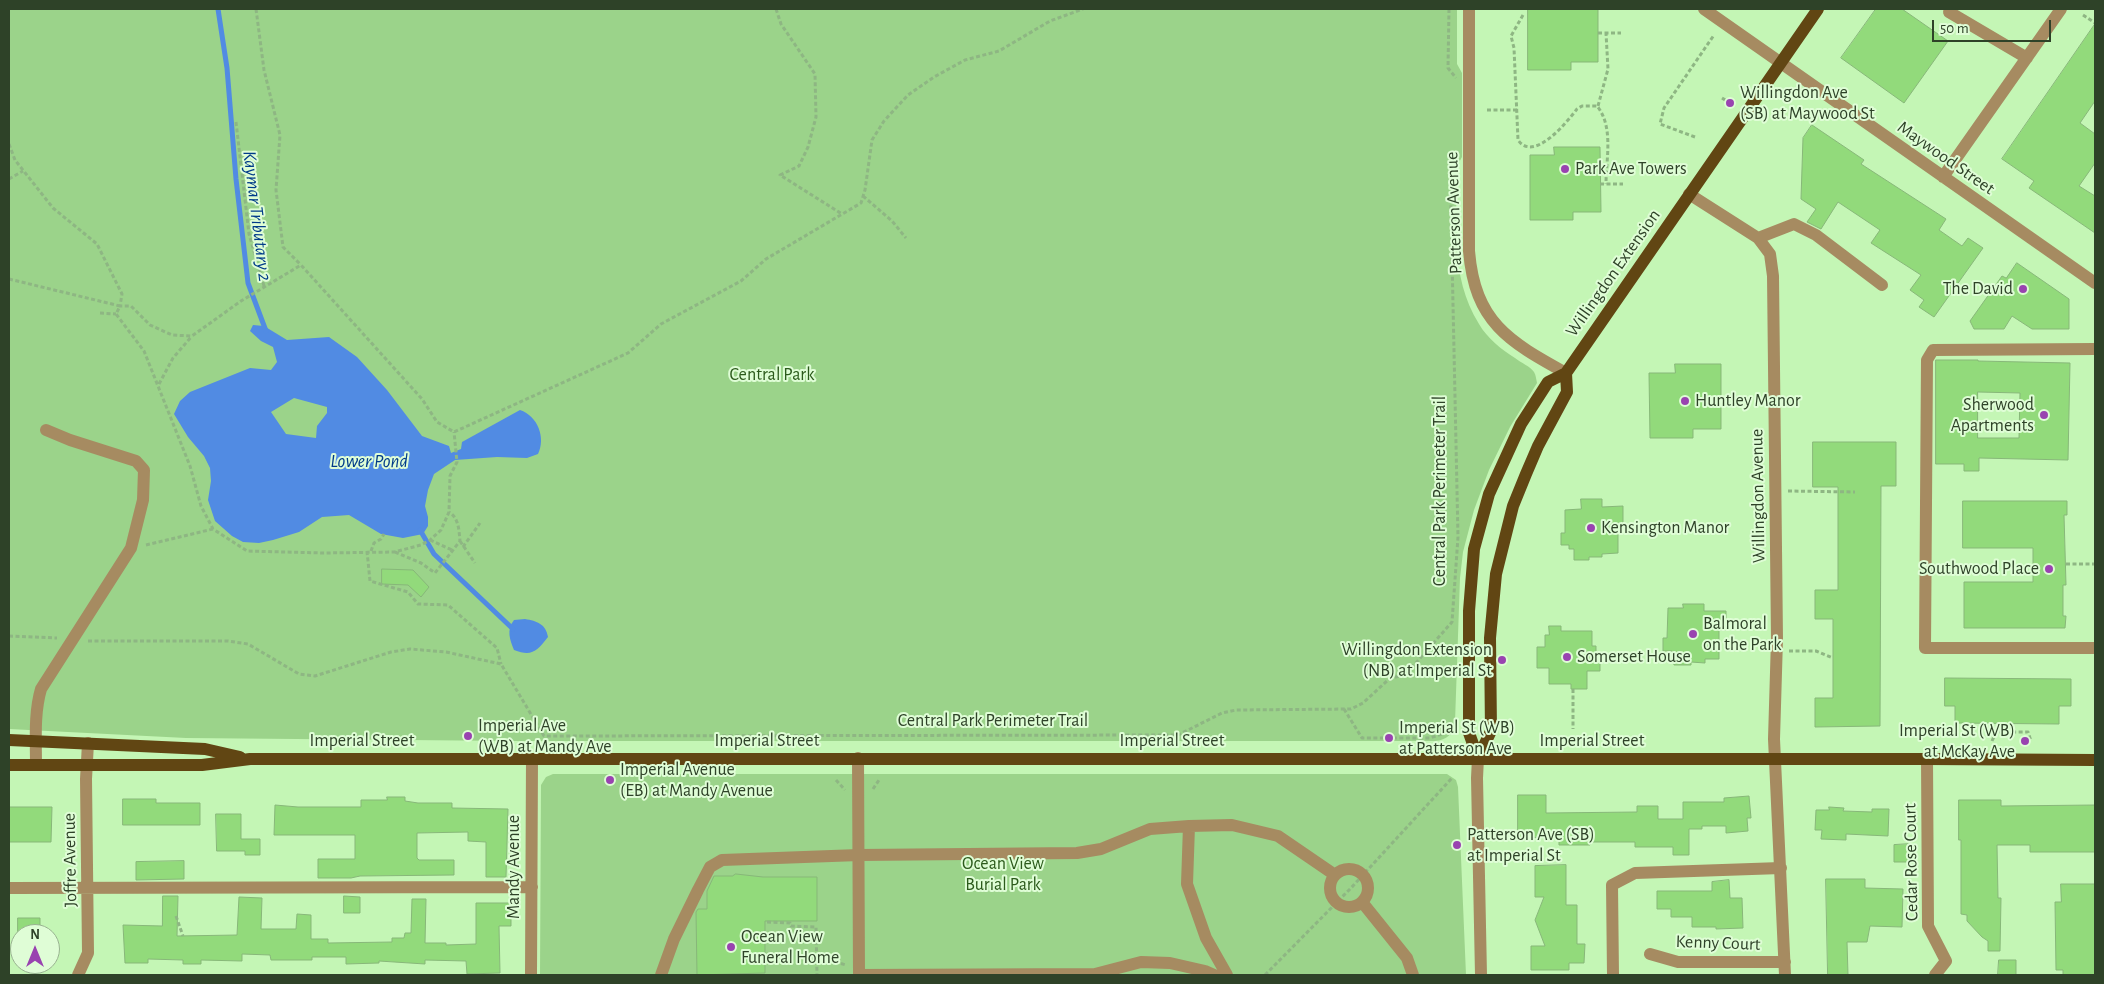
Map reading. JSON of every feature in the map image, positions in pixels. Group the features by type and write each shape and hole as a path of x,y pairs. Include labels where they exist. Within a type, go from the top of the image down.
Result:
{"main road":[{"path":"1690,194 1818,9"},
{"name":"Willingdon Extension","path":"1478,758 1469,733 1469,611 1474,549 1489,494 1521,424 1548,382 1566,373 1690,194"},
{"path":"1478,758 1491,731 1490,638 1496,574 1513,506 1538,446 1567,392 1566,373"},
{"name":"Imperial Street","path":"9,740 205,749 250,759"},
{"name":"Imperial Street","path":"9,765 202,765 250,759 1478,758 2095,760"}],"street":[{"name":"Patterson Avenue","path":"1469,9 1469,251 1471,273 1484,310 1505,335 1538,358 1566,373"},
{"name":"Maywood Street","path":"1704,9 1781,61 1943,178 2095,283"},
{"path":"1943,178 2060,9"},
{"path":"1949,12 2027,58"},
{"name":"Willingdon Avenue","path":"1690,194 1758,238 1770,254 1773,276 1777,639 1775,760 1785,969"},
{"path":"1758,238 1794,224 1816,235 1882,285"},
{"path":"2095,349 1933,350 1927,360 1925,648 2095,648"},
{"path":"36,765 38,699 46,679 131,548 143,500 144,470 136,461 70,440 46,430"},
{"name":"Joffre Avenue","path":"78,975 88,953 88,743"},
{"path":"858,758 858,973 1095,974 1141,962 1170,963 1214,975"},
{"path":"1478,758 1481,975"},
{"name":"Mandy Avenue","path":"531,975 532,759"},
{"name":"Cedar Rose Court","path":"1927,759 1928,926 1946,961 1935,975"},
{"path":"661,975 674,939 710,867 722,860 858,855 1077,853 1102,849 1150,829 1232,825 1278,836 1334,875"},
{"path":"1190,826 1186,884 1206,938 1227,975"},
{"path":"1346,868 1358,870 1363,874 1368,885 1366,897 1362,902 1352,907 1347,907 1333,898 1330,886 1334,875 1346,868"},
{"path":"1613,975 1612,885 1635,873 1781,868"},
{"path":"9,888 532,887"},
{"path":"1362,902 1406,958 1413,975"},
{"name":"Kenny Court","path":"1650,954 1678,962 1785,969"}],"path":[{"path":"256,9 264,70 280,135 276,190 283,246 422,399 437,422 454,432"},
{"path":"776,9 781,24 815,74 816,117 808,147 799,166 780,175 842,214"},
{"path":"454,432 628,353 661,324 741,280 766,260 861,203 872,140 884,121 908,95 934,77 965,60 999,52 1050,21 1083,9"},
{"path":"1449,9 1448,68 1457,79"},
{"path":"1522,15 1511,36 1514,48 1519,142 1523,145 1538,146 1549,139 1577,109 1582,106 1598,106"},
{"path":"2084,15 2095,23"},
{"path":"1598,33 1621,33"},
{"path":"1606,33 1608,69 1598,106 1605,118 1607,130 1606,184"},
{"path":"1695,137 1660,124 1664,108 1714,35"},
{"path":"1722,98 1730,103"},
{"path":"1487,110 1517,110"},
{"path":"236,122 249,234 264,286"},
{"path":"9,144 15,160 54,208 97,244 122,294 120,306 116,314"},
{"name":"Central Park Perimeter Trail","path":"501,664 544,736 1178,735 1222,713 1236,710 1351,709 1363,703 1388,680 1407,673 1452,622 1458,537 1450,164 1457,154"},
{"path":"9,180 24,171"},
{"path":"1600,184 1623,184"},
{"path":"863,196 892,221 906,238"},
{"path":"158,384 173,358 192,336 264,286 286,276 301,265"},
{"path":"9,279 120,306 131,306 150,325 172,335 192,336"},
{"path":"100,313 116,314 144,351 190,466 201,506 213,529 225,539 247,551 394,552 421,545 430,540 441,530 449,512 450,476 457,462 454,432"},
{"path":"1787,491 1855,492"},
{"path":"449,512 457,522 460,541 463,547 475,563"},
{"path":"463,547 480,523"},
{"path":"131,548 213,529"},
{"path":"80,641 228,641 248,644 300,674 315,676 391,652 410,649 446,652 501,664 497,648 448,605 418,604 408,592 370,581 369,551 374,543 381,539 384,534"},
{"path":"430,540 452,550"},
{"path":"394,552 421,563 435,573 460,541"},
{"path":"2066,564 2095,564"},
{"path":"9,636 59,638"},
{"path":"1788,651 1816,651 1833,658"},
{"path":"1573,689 1573,729"},
{"path":"1344,709 1362,738 1430,738 1448,732 1451,734"},
{"path":"2012,723 2012,732"},
{"path":"1992,741 1996,732 2028,732 2031,741"},
{"path":"1265,975 1337,902 1452,778"},
{"path":"176,916 183,936"},
{"path":"767,922 790,923 791,926 816,927 816,975"},
{"path":"816,956 858,973"}],"green space":[{"name":"Central Park","path":"9,9 1457,9 1457,64 1462,73 1462,157 1457,166 1456,227 1459,267 1463,286 1469,305 1482,329 1490,339 1528,366 1535,374 1537,383 1510,427 1489,470 1474,510 1463,552 1460,578 1455,722 1453,730 1446,738 1435,741 517,741 186,738 9,729"},
{"name":"Ocean View Burial Park","path":"553,774 1447,774 1456,780 1458,787 1466,975 540,975 541,785 546,777"}],"water":[{"name":"Lower Pond","path":"253,325 264,326 287,340 329,337 357,357 387,390 422,436 449,446 451,453 461,449 462,442 520,410 532,417 539,428 541,441 538,454 527,458 497,457 455,460 434,474 425,506 428,526 423,534 403,538 381,534 349,515 322,517 299,532 273,540 259,543 243,542 232,536 215,521 208,500 211,481 210,468 204,456 188,437 174,414 180,401 190,392 250,368 271,370 277,362 273,347 261,341 250,331","holes":["294,398 327,407 327,413 317,426 316,438 286,434 271,412"]},
{"path":"525,619 543,626 548,637 541,646 530,653 514,650 511,642 510,628 514,620"}],"building":[{"path":"1528,9 1598,9 1598,62 1571,62 1571,70 1528,70"},
{"path":"1876,9 1902,9 1948,41 1904,103 1841,58"},
{"path":"2095,24 2095,101 2080,123 2095,134 2095,163 2079,186 2095,196 2095,233 2029,188 2034,181 2002,159"},
{"path":"1812,125 1864,160 1861,164 1946,219 1939,230 1962,246 1968,238 1983,248 1934,317 1919,307 1924,300 1910,290 1921,275 1871,243 1880,230 1838,202 1821,229 1807,222 1816,209 1801,199 1803,138"},
{"name":"Park Ave Towers","path":"1554,147 1600,147 1601,212 1573,212 1573,220 1530,220 1530,155 1554,155"},
{"name":"The David","path":"2017,263 2069,299 2069,329 2032,329 2012,316 2004,329 1974,329 1970,321 2002,276 2006,278"},
{"path":"1936,360 2070,363 2068,460 1979,458 1979,471 1964,471 1964,464 1936,464","holes":["1978,392 2020,393 2019,438 1978,438"]},
{"name":"Huntley Manor","path":"1675,364 1721,364 1721,429 1693,429 1693,438 1650,438 1649,373 1675,373"},
{"path":"1813,442 1896,442 1896,486 1881,486 1880,726 1815,727 1815,698 1833,698 1833,619 1815,619 1815,590 1838,590 1838,487 1813,487"},
{"name":"Kensington Manor","path":"1581,499 1602,499 1602,507 1623,506 1623,523 1618,523 1618,553 1602,554 1602,557 1589,557 1589,560 1574,560 1574,549 1569,549 1569,545 1561,545 1561,533 1565,533 1565,510 1581,509"},
{"name":"Southwood Place","path":"1963,501 2067,501 2067,515 2064,515 2066,585 2063,585 2063,616 2066,616 2065,628 1964,628 1964,582 2033,582 2033,548 1963,548"},
{"path":"382,569 413,570 429,587 421,597 408,585 382,584"},
{"name":"Balmoral on the Park","path":"1683,604 1704,604 1704,611 1726,611 1726,630 1719,630 1719,659 1705,659 1705,663 1691,662 1691,665 1674,665 1672,651 1663,651 1663,638 1667,638 1668,608 1683,608"},
{"name":"Somerset House","path":"1549,626 1561,626 1561,631 1592,631 1592,646 1596,646 1596,658 1600,658 1600,671 1587,671 1587,689 1571,689 1571,684 1549,684 1549,668 1537,668 1537,647 1545,647 1545,635 1549,635"},
{"path":"1945,678 2071,679 2071,706 2059,706 2059,724 1955,723 1955,706 1945,706"},
{"path":"1518,795 1546,795 1546,813 1637,812 1637,806 1658,806 1658,819 1683,819 1683,802 1724,802 1724,798 1749,796 1751,818 1747,818 1748,831 1726,833 1726,826 1702,826 1702,829 1689,829 1689,855 1673,855 1673,847 1635,847 1635,842 1590,842 1590,845 1559,845 1559,837 1518,838"},
{"path":"387,797 405,797 405,801 418,803 452,803 452,808 508,809 506,877 486,877 486,842 468,841 468,832 417,833 417,858 419,860 454,860 454,875 360,876 351,878 318,878 318,859 355,859 355,835 274,835 275,805 361,807 361,800 387,800"},
{"path":"123,799 156,799 156,803 200,803 200,825 123,825"},
{"path":"1959,800 2001,800 2001,806 2095,805 2095,852 2030,852 2030,845 1997,845 1998,898 2001,898 2000,951 1988,951 1988,941 1967,921 1967,915 1961,914"},
{"path":"9,807 52,807 51,842 9,842"},
{"path":"1829,807 1844,808 1843,811 1872,812 1872,809 1889,809 1888,836 1846,834 1846,840 1821,839 1822,830 1815,830 1816,810 1829,810"},
{"path":"216,814 241,814 241,839 260,839 260,855 245,855 245,851 217,851"},
{"path":"1910,844 1911,862 1894,862 1894,845"},
{"path":"184,861 184,879 136,880 136,862"},
{"path":"1566,865 1566,905 1577,905 1577,944 1585,944 1584,963 1569,963 1569,970 1531,970 1531,946 1545,946 1535,920 1544,897 1535,897 1535,866"},
{"name":"Ocean View Funeral Home","path":"736,874 763,877 817,877 817,921 765,921 765,973 697,975 696,912 698,909 707,909 707,891 714,876 732,876"},
{"path":"1826,879 1865,879 1865,888 1903,889 1902,927 1870,926 1867,942 1847,942 1848,975 1828,975"},
{"path":"1729,880 1730,898 1742,898 1743,928 1716,929 1716,927 1692,927 1692,917 1671,917 1671,909 1657,909 1657,891 1712,891 1712,882"},
{"path":"2061,884 2095,884 2095,975 2063,975 2063,970 2056,970 2055,902 2061,902"},
{"path":"163,896 178,896 177,936 237,935 239,897 262,898 261,929 296,929 297,914 311,915 311,939 328,939 328,943 392,942 392,938 404,938 405,933 411,933 412,899 426,899 425,943 446,943 446,945 476,944 476,903 511,903 511,926 499,926 500,973 467,974 466,961 425,960 425,964 379,961 379,963 346,964 346,957 312,957 312,960 271,960 270,955 242,954 242,961 201,960 201,964 183,964 183,960 148,959 148,963 125,963 123,925 162,926"},
{"path":"344,896 360,897 360,913 344,913"},
{"path":"18,918 40,918 40,924 18,924"},
{"path":"1999,960 2016,960 2016,975 1998,975"}],"waterway":[{"name":"Kaymar Tributary 2","path":"218,9 227,68 236,179 248,283 266,331"},
{"name":"Kaymar Tributary 2","path":"420,530 434,554 513,629"}],"place":[{"name":"Willingdon Ave (SB) at Maywood St","path":"1730,103"},
{"name":"Park Ave Towers","path":"1565,169"},
{"name":"The David","path":"2023,289"},
{"name":"Huntley Manor","path":"1685,401"},
{"name":"Sherwood Apartments","path":"2044,415"},
{"name":"Kensington Manor","path":"1591,528"},
{"name":"Southwood Place","path":"2049,569"},
{"name":"Balmoral on the Park","path":"1693,634"},
{"name":"Somerset House","path":"1567,657"},
{"name":"Willingdon Extension (NB) at Imperial St","path":"1502,660"},
{"name":"Imperial Ave (WB) at Mandy Ave","path":"468,736"},
{"name":"Imperial St (WB) at Patterson Ave","path":"1389,738"},
{"name":"Imperial St (WB) at McKay Ave","path":"2025,741"},
{"name":"Imperial Avenue (EB) at Mandy Avenue","path":"610,780"},
{"name":"Patterson Ave (SB) at Imperial St","path":"1457,845"},
{"name":"Ocean View Funeral Home","path":"731,947"}]}
